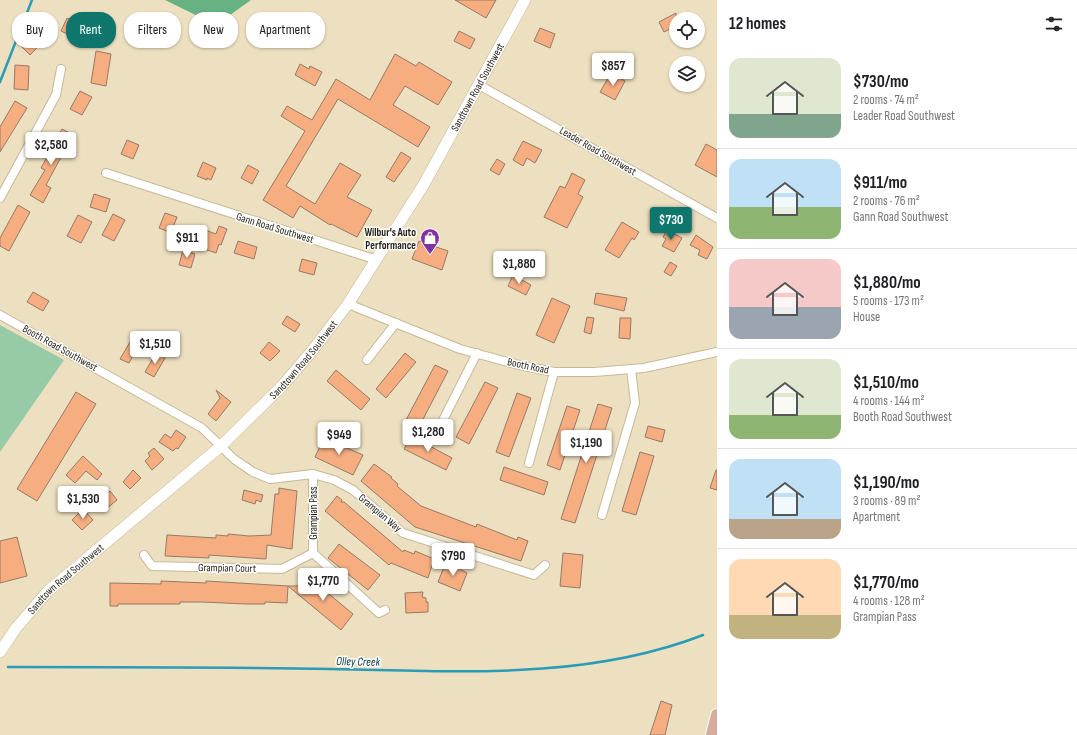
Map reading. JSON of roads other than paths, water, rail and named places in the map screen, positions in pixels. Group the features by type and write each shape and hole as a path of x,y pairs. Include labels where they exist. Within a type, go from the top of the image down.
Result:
{"main road":[{"path":"712,735 717,715"}],"street":[{"name":"Sandtown Road Southwest","path":"0,652 16,628 48,591 221,446 282,386 348,304 377,260 427,179 525,0"},
{"path":"0,198 56,95 61,70"},
{"name":"Leader Road Southwest","path":"479,85 717,218"},
{"name":"Gann Road Southwest","path":"106,173 377,260"},
{"name":"Booth Road","path":"348,304 460,349 519,366 554,372 594,372 631,369 717,352"},
{"name":"Booth Road Southwest","path":"0,315 202,428 221,446"},
{"path":"367,360 396,323"},
{"path":"436,434 477,353"},
{"path":"602,515 635,403 631,369"},
{"path":"529,463 554,372"},
{"name":"Grampian Way","path":"221,446 234,459 253,472 270,479 313,474 334,480 353,490 403,533 534,575 545,565"},
{"name":"Grampian Pass","path":"313,474 313,553 379,613 384,610"},
{"name":"Grampian Court","path":"144,554 152,566 282,569 313,553"}],"waterway":[{"path":"0,82 32,0"},
{"name":"Olley Creek","path":"8,667 251,668 425,671 519,670 613,660 658,650 703,635"}],"place":[{"name":"Wilbur's Auto Performance","path":"430,255"}]}
